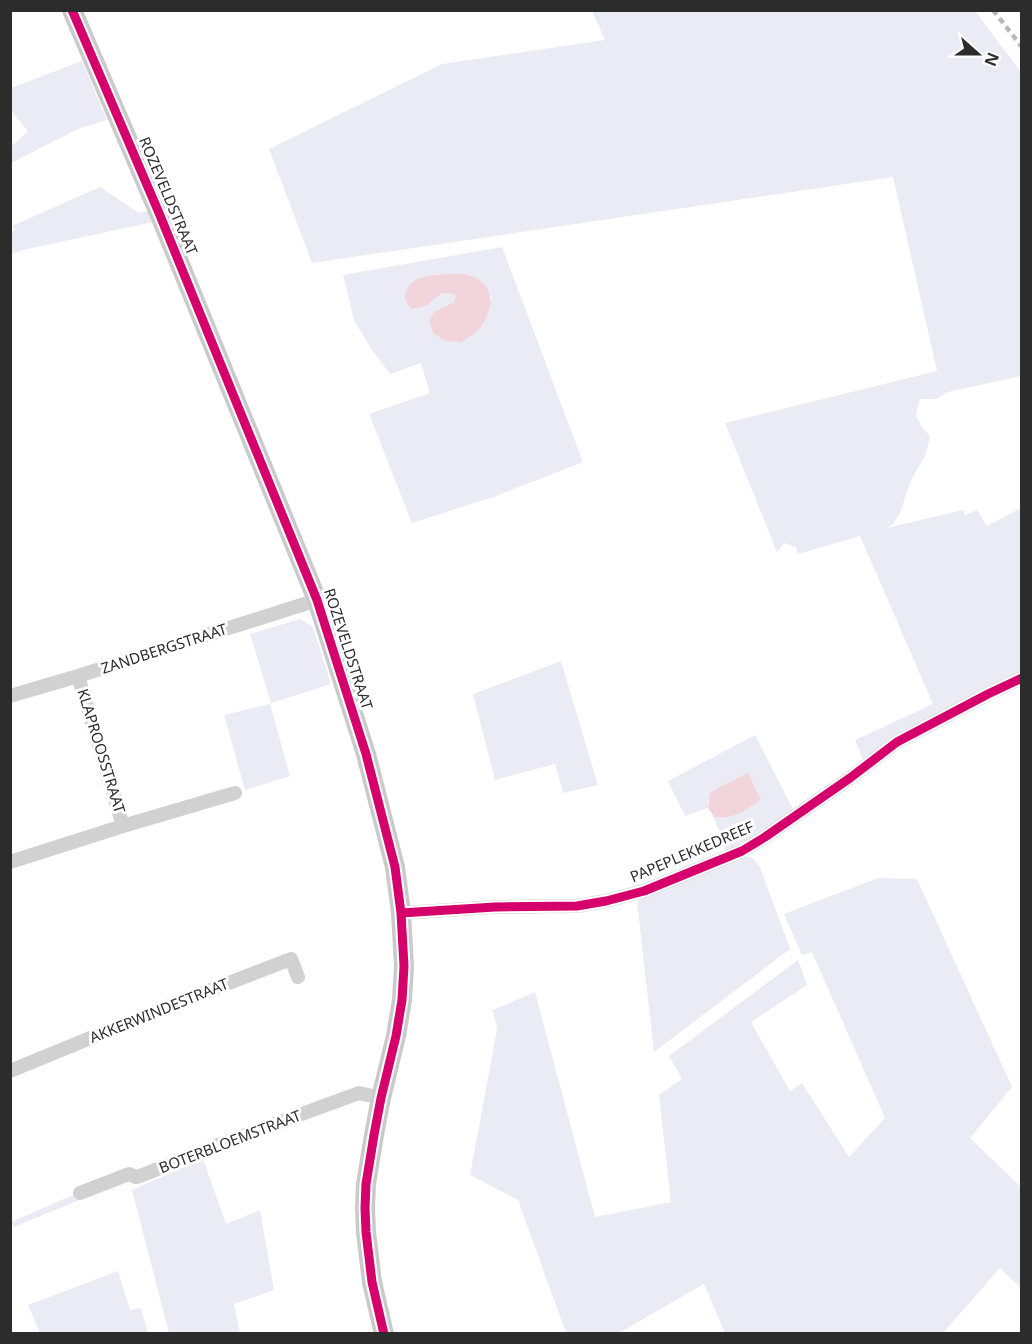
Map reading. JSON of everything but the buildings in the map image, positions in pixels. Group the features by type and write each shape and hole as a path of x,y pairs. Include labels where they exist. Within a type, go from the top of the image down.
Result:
{"street":[{"name":"ROZEVELDSTRAAT","path":"72,10 159,213 317,600 369,765 395,867 401,912 404,966 402,1000 381,1098 366,1184 365,1208 372,1282 384,1334"},
{"name":"ZANDBERGSTRAAT","path":"10,696 317,600"},
{"name":"KLAPROOSSTRAAT","path":"78,676 123,826"},
{"name":"PAPEPLEKKEDREEF","path":"401,912 577,906 644,891 748,847 850,778 897,742 1022,678"},
{"name":"KLAPROOSSTRAAT","path":"10,862 235,793"},
{"name":"AKKERWINDESTRAAT","path":"10,1071 291,959 298,976"},
{"name":"BOTERBLOEMSTRAAT","path":"80,1193 129,1174 140,1176 359,1093 381,1098"}],"shaded area":[{"path":"592,11 975,11 1021,72 1021,376 948,392 936,399 920,399 916,415 921,426 930,436 926,454 911,480 900,513 893,524 887,528 963,510 965,515 977,510 987,526 1021,508 1021,678 866,766 855,740 933,704 860,536 798,554 796,547 784,543 777,552 725,423 937,371 893,177 312,263 269,149 442,64 605,40"},
{"path":"82,61 107,120 78,129 11,163 11,143 13,145 28,131 11,111 11,88"},
{"path":"100,187 139,213 147,211 153,222 11,254 11,232 15,230 12,226"},
{"path":"502,247 583,462 496,496 412,523 369,414 430,393 421,363 390,374 370,347 354,320 343,275","holes":["471,275 485,285 492,299 443,307 454,302 456,295 449,292 439,295"]},
{"path":"453,274 470,275 480,280 486,286 490,299 488,314 480,328 461,342 446,341 433,333 429,321 434,312 454,302 456,295 446,293 427,305 411,309 404,297 409,285 419,278"},
{"path":"300,619 313,627 331,684 271,703 250,634"},
{"path":"561,661 598,785 563,793 555,764 495,780 473,694"},
{"path":"270,704 290,776 245,790 224,715"},
{"path":"755,735 795,813 726,852 714,817 723,819 708,800 708,808 685,816 668,781"},
{"path":"748,773 761,800 733,816 714,817 708,808 710,793"},
{"path":"744,856 753,858 760,867 790,949 654,1052 637,901"},
{"path":"878,878 917,879 1012,1087 970,1138 1021,1187 1021,1288 1000,1268 943,1333 725,1333 704,1284 619,1333 566,1333 518,1200 470,1175 497,1029 493,1010 535,992 595,1217 671,1202 659,1095 682,1079 669,1056 798,960 807,985 751,1022 790,1091 802,1083 849,1157 885,1118 812,952 802,955 784,914"},
{"path":"203,1159 226,1224 260,1210 274,1290 234,1304 240,1333 169,1333 132,1190"},
{"path":"87,1189 89,1196 14,1227 11,1222"},
{"path":"118,1271 130,1310 141,1308 148,1333 40,1333 28,1305"}],"railway":[{"path":"993,10 1022,47"}],"cycle path":[{"path":"72,10 159,213 317,600 366,754 395,867 401,913 404,966 402,1000 374,1135 366,1184 365,1208 372,1282 384,1334"},
{"path":"401,913 495,907 577,906 644,891 742,851 850,778 897,742 1022,678"}]}
